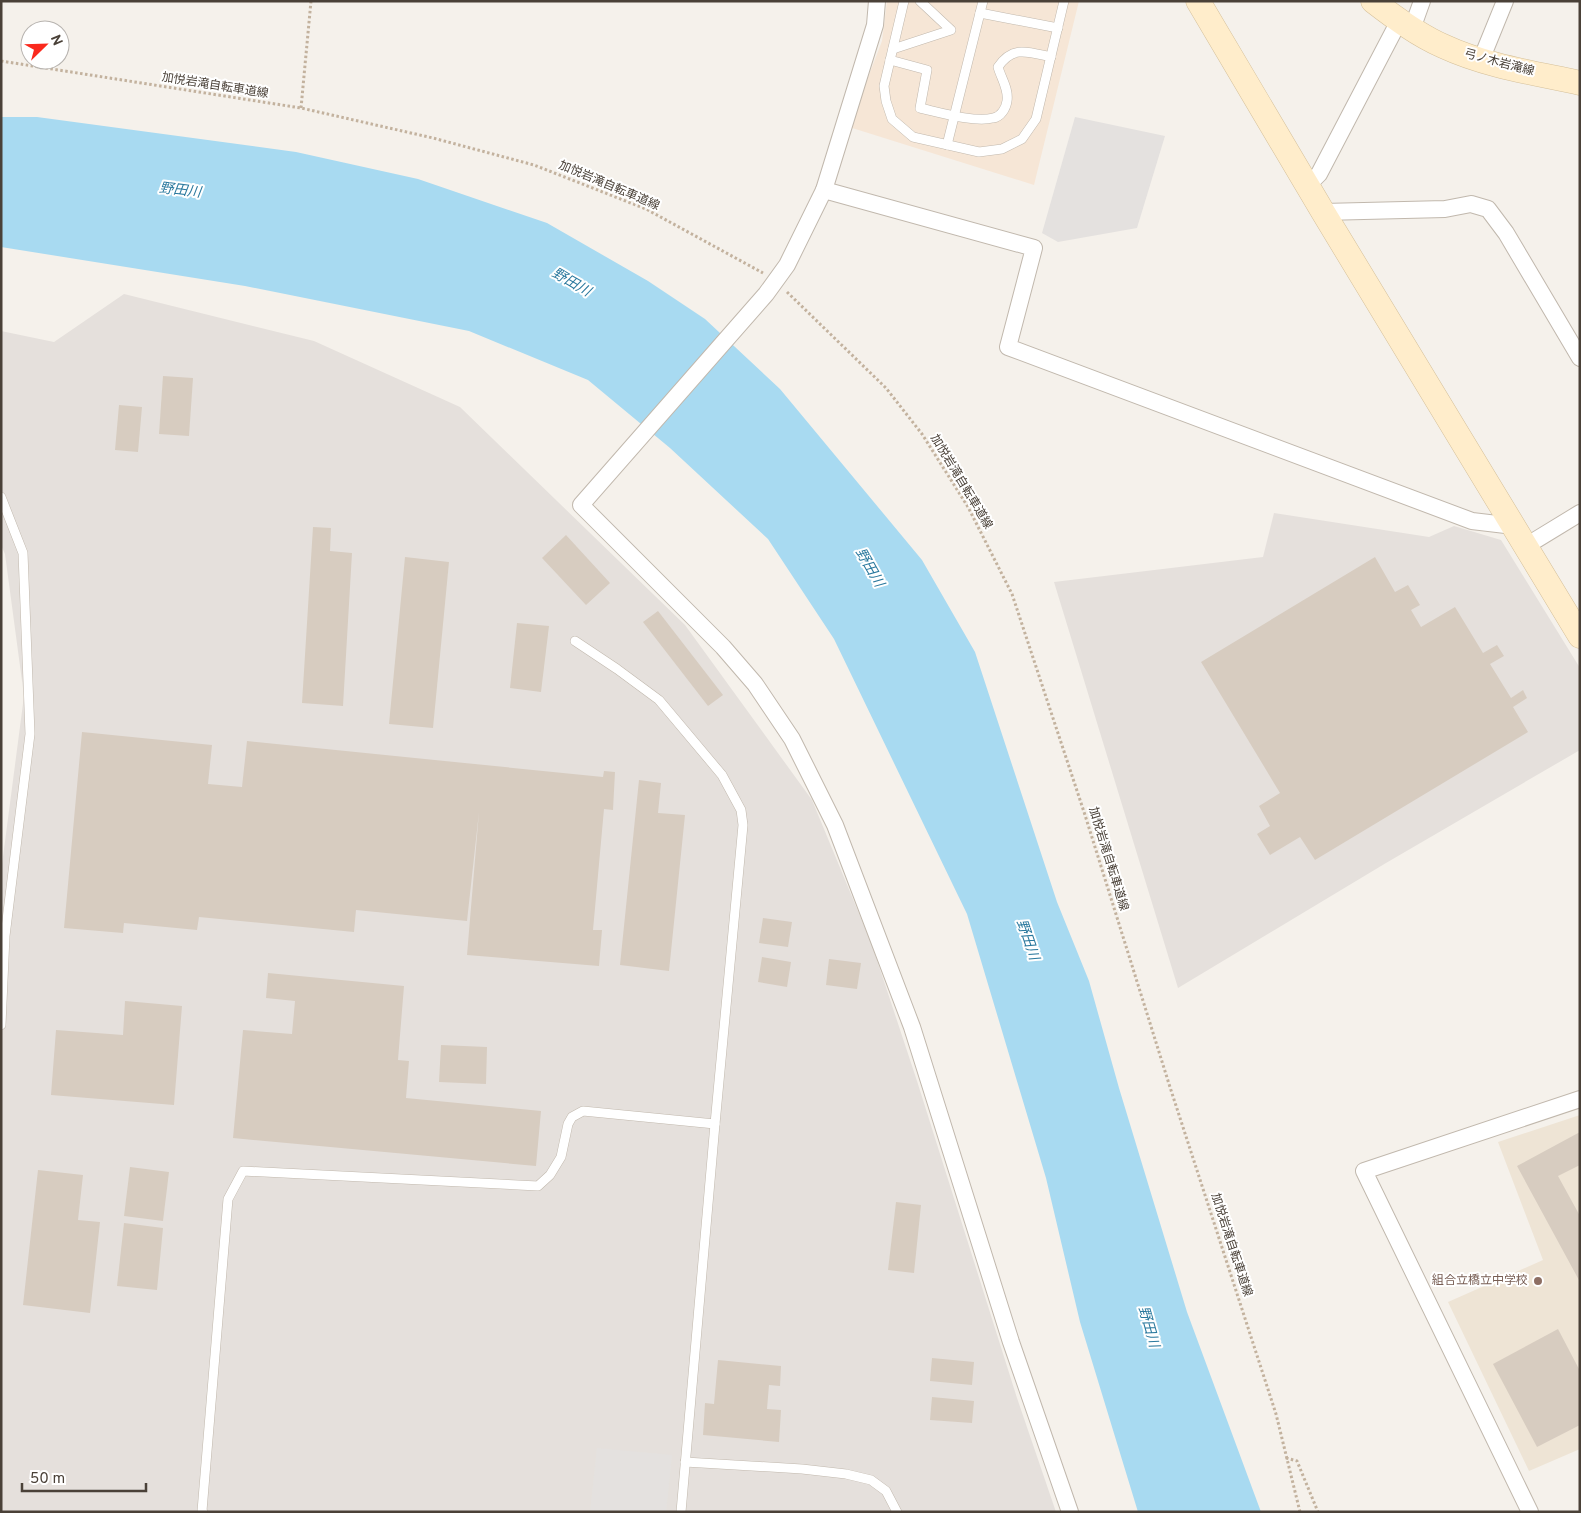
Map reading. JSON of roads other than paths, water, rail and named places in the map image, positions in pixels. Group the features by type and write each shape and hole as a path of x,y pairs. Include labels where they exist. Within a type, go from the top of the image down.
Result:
{"street":[{"path":"877,1 875,25 824,190 787,264 766,294 581,505 723,647 755,684 792,739 835,825 912,1027 1010,1342 1070,1512"},
{"path":"1198,1 1323,212 1580,636"},
{"name":"弓ノ木岩滝線","path":"1372,1 1406,25 1443,46 1480,60 1580,84"},
{"path":"1308,185 1318,174 1422,1"},
{"path":"1480,60 1505,1"},
{"path":"824,190 1034,248 1008,348 1472,521 1520,536 1580,513"},
{"path":"1323,212 1445,209 1471,204 1488,209 1506,233 1580,358"},
{"path":"1530,1512 1364,1171 1580,1099"}],"lane":[{"path":"904,1 884,86 886,101 892,119 913,137 980,152 1002,149 1022,139 1036,119 1064,1"},
{"path":"893,49 951,30 920,1"},
{"path":"947,145 983,1"},
{"path":"980,13 1058,28"},
{"path":"890,60 927,70 920,108 985,119 1000,115 1007,100 1006,89 998,67 1004,58 1011,53 1022,51 1051,57"},
{"path":"1,497 23,553 30,734 5,936 1,1025"},
{"path":"575,641 659,700 722,775 741,810 743,826 681,1512"},
{"path":"202,1512 228,1199 243,1171 538,1186 550,1175 561,1157 568,1124 572,1117 583,1112 715,1124"},
{"path":"685,1462 846,1474 871,1480 886,1491 897,1512"}],"water":[{"name":"野田川","path":"1,117 37,117 296,152 418,179 547,223 648,281 705,319 780,389 922,560 975,652 1057,902 1089,981 1119,1088 1187,1312 1261,1512 1138,1512 1080,1322 1046,1178 967,914 834,639 768,539 670,448 588,380 469,331 245,286 1,247"}],"place":[{"name":"組合立橋立中学校","path":"1538,1281"}]}
